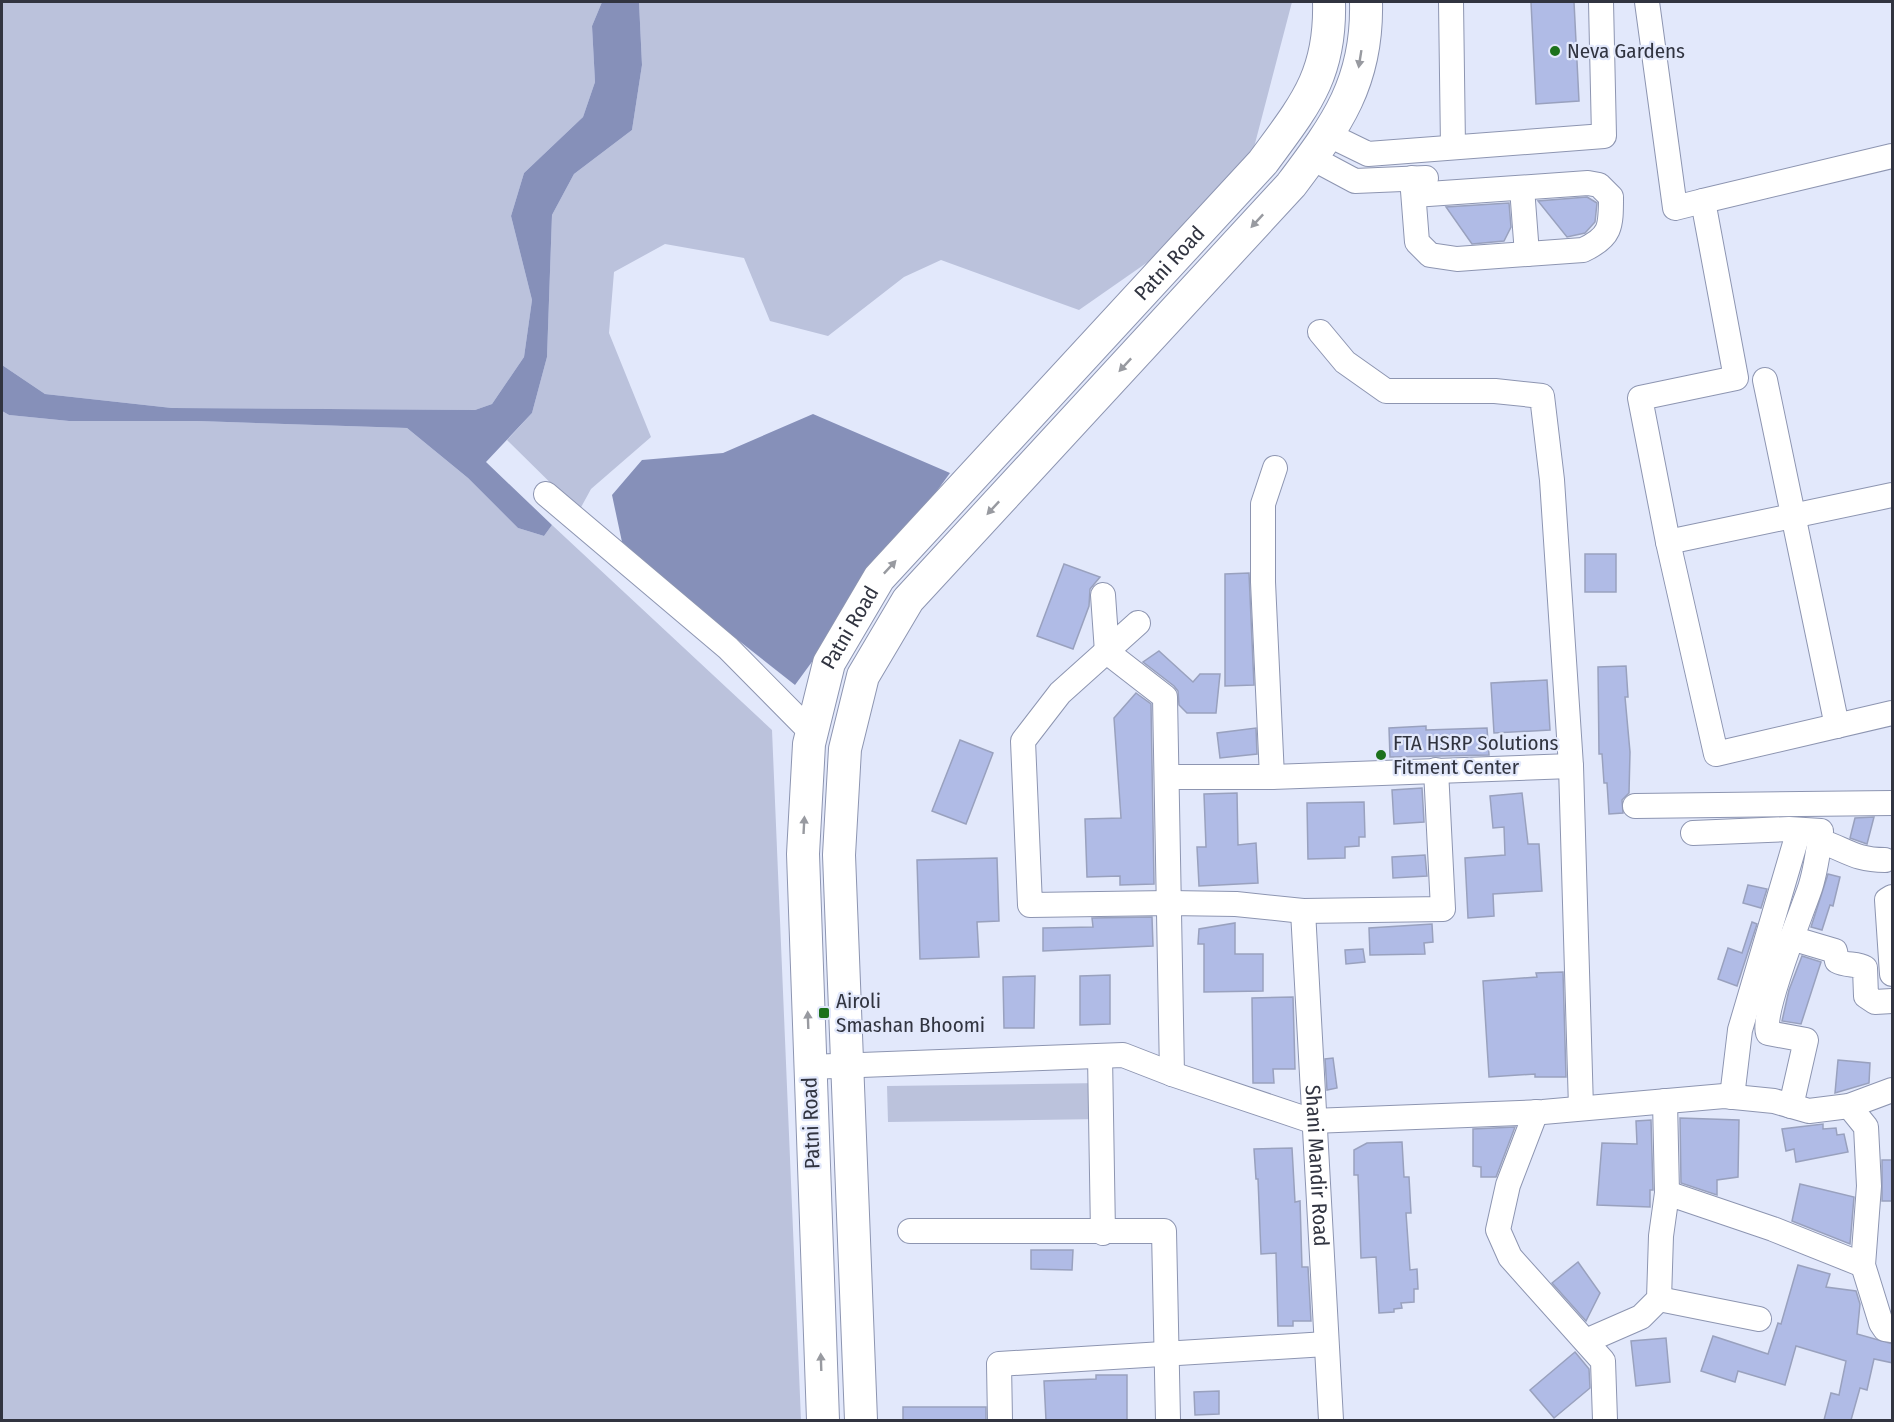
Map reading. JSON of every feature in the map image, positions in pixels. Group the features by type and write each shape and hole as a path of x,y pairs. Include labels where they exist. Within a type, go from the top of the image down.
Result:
{"main road":[{"name":"Patni Road","path":"823,1420 803,854 812,733 829,663 879,578 1263,162 1308,101 1321,72 1330,18 1329,2"},
{"name":"Patni Road","path":"861,1420 839,855 845,749 863,676 908,600 1291,185 1320,147 1356,82 1366,21 1366,2"}],"street":[{"path":"1451,2 1453,147"},
{"path":"1320,147 1368,154 1604,136 1601,2"},
{"path":"1647,2 1676,208 1893,156"},
{"path":"1320,147 1355,181 1413,187 1522,188 1591,171"},
{"path":"1560,179 1599,185 1611,197 1609,229 1600,242 1582,250 1457,259 1430,255 1417,242 1413,187 1560,179"},
{"path":"1522,188 1527,254"},
{"path":"1703,201 1736,378 1640,398 1668,542 1716,754 1893,713"},
{"path":"1320,332 1345,362 1386,391 1495,391 1542,396 1552,480 1571,766 1581,1108"},
{"path":"1765,380 1838,726"},
{"path":"1272,777 1263,582 1263,504 1275,468"},
{"path":"546,494 728,648 812,733"},
{"path":"1668,542 1893,495"},
{"path":"1103,595 1107,652 1165,697 1172,1074"},
{"path":"1138,623 1060,693 1023,741 1030,905 1236,904 1303,911 1443,909 1436,770"},
{"path":"1167,777 1272,777 1571,766"},
{"path":"1635,806 1893,803"},
{"path":"1693,833 1809,835 1841,848 1859,859 1885,860"},
{"path":"1791,1106 1806,1041 1768,1033 1766,1021 1791,939 1810,888 1809,835"},
{"path":"1732,1097 1740,1030 1809,835"},
{"path":"1893,897 1887,900 1893,974"},
{"name":"Shani Mandir Road","path":"1303,911 1312,1121 1331,1420"},
{"path":"1791,939 1835,951 1837,961 1865,968 1866,996 1875,1002 1893,1001"},
{"path":"809,1067 1123,1055 1312,1121 1536,1112 1732,1097 1774,1101 1809,1111 1849,1106 1893,1090"},
{"path":"1100,1056 1103,1233"},
{"path":"1586,1341 1641,1317 1659,1299 1661,1236 1666,1193 1665,1101"},
{"path":"1849,1106 1866,1127 1869,1186 1863,1265 1881,1323 1886,1329 1893,1330"},
{"path":"1536,1112 1508,1185 1498,1230 1510,1257 1603,1361 1605,1420"},
{"path":"1666,1193 1773,1229 1863,1265"},
{"path":"910,1231 1103,1233 1164,1231 1168,1420"},
{"path":"1659,1299 1759,1319"},
{"path":"1000,1420 999,1364 1326,1344"}],"shaded area":[{"path":"2,2 602,2 592,26 595,82 583,117 524,173 511,216 532,300 524,357 492,404 475,410 172,408 45,394 2,365"},
{"path":"602,2 639,2 642,65 632,130 574,174 552,215 547,357 532,413 486,462 552,525 544,536 518,528 468,478 407,428 198,421 69,421 9,415 2,411 2,365 45,394 172,408 475,410 492,404 524,357 532,300 511,216 524,173 583,117 595,82 592,26"},
{"path":"639,2 1292,2 1241,197 1079,310 941,260 904,277 828,336 770,321 744,258 665,244 614,272 609,333 651,437 591,489 579,511 507,440 532,413 547,357 552,215 574,174 632,130 642,65"},
{"path":"2,411 9,415 69,421 198,421 407,428 468,478 518,528 544,536 552,525 772,730 801,1420 2,1420"},
{"path":"813,414 950,473 795,685 681,595 622,542 612,495 642,460 723,453"},
{"path":"1101,1083 1102,1119 888,1122 887,1086"}],"building":[{"name":"Neva Gardens","path":"1531,2 1574,2 1579,101 1536,104"},
{"path":"1587,197 1597,203 1595,222 1585,233 1567,237 1538,201"},
{"path":"1509,203 1511,227 1504,241 1472,244 1446,207"},
{"path":"1585,554 1616,554 1616,592 1585,592"},
{"path":"1064,564 1100,577 1090,589 1089,606 1073,649 1037,636"},
{"path":"1249,573 1254,685 1225,686 1225,574"},
{"path":"1159,651 1193,682 1200,674 1220,674 1216,713 1187,713 1179,705 1178,691 1174,686 1143,662"},
{"path":"1626,666 1628,697 1625,697 1630,752 1629,793 1622,800 1623,813 1609,814 1607,783 1604,783 1602,754 1599,754 1598,667"},
{"path":"1547,680 1550,730 1494,733 1491,683"},
{"path":"1136,693 1151,704 1154,884 1120,885 1120,876 1087,877 1085,819 1121,818 1114,718"},
{"path":"1426,726 1426,730 1487,728 1489,755 1390,757 1389,728"},
{"path":"1256,728 1257,754 1220,758 1217,733"},
{"path":"960,740 993,753 966,824 932,811"},
{"path":"1422,788 1424,822 1394,824 1392,790"},
{"path":"1237,793 1238,845 1256,843 1258,883 1199,886 1197,847 1206,847 1204,794"},
{"path":"1522,793 1528,844 1539,844 1542,891 1493,894 1494,916 1468,918 1465,858 1505,855 1504,827 1493,828 1490,796"},
{"path":"1364,802 1365,837 1359,837 1359,846 1345,847 1345,858 1308,859 1307,803"},
{"path":"1874,817 1867,844 1850,838 1855,818"},
{"path":"1425,855 1427,876 1393,878 1392,857"},
{"path":"997,858 999,921 977,922 979,957 920,959 917,860"},
{"path":"1828,874 1840,877 1833,906 1830,905 1822,930 1811,927"},
{"path":"1748,885 1767,889 1761,908 1743,903"},
{"path":"1152,917 1153,946 1043,951 1043,928 1093,927 1092,918"},
{"path":"1752,922 1757,924 1737,986 1718,979 1728,948 1742,953"},
{"path":"1235,923 1235,954 1263,954 1263,991 1204,992 1204,944 1198,944 1199,929"},
{"path":"1432,924 1433,942 1424,943 1425,954 1370,955 1369,928"},
{"path":"1363,949 1365,962 1346,964 1345,950"},
{"path":"1802,956 1821,962 1801,1024 1782,1021 1789,990"},
{"path":"1563,972 1566,1077 1535,1077 1535,1074 1489,1077 1483,981 1537,977 1536,973"},
{"path":"1110,975 1110,1024 1080,1025 1080,976"},
{"path":"1035,976 1034,1028 1004,1028 1003,977"},
{"path":"1293,997 1295,1069 1273,1069 1274,1083 1253,1083 1252,998"},
{"path":"1333,1058 1337,1088 1327,1090 1325,1059"},
{"path":"1838,1060 1870,1063 1869,1083 1835,1093"},
{"path":"1680,1118 1739,1120 1738,1177 1717,1180 1717,1195 1681,1183"},
{"path":"1651,1120 1653,1190 1650,1190 1650,1207 1597,1205 1602,1143 1637,1144 1636,1121"},
{"path":"1823,1124 1823,1129 1836,1128 1837,1135 1844,1134 1848,1152 1796,1162 1794,1149 1786,1151 1782,1129"},
{"path":"1515,1127 1496,1177 1481,1177 1481,1167 1473,1166 1473,1129"},
{"path":"1402,1142 1404,1177 1409,1177 1411,1213 1406,1213 1410,1270 1417,1269 1418,1289 1414,1289 1414,1302 1401,1303 1402,1308 1394,1309 1394,1312 1379,1313 1376,1257 1361,1258 1358,1175 1354,1175 1354,1150 1367,1143"},
{"path":"1292,1148 1295,1202 1300,1201 1302,1267 1308,1267 1311,1321 1293,1321 1293,1326 1278,1326 1276,1253 1261,1254 1258,1179 1256,1179 1254,1149"},
{"path":"1882,1160 1893,1160 1893,1201 1882,1201"},
{"path":"1800,1184 1854,1197 1850,1244 1792,1221"},
{"path":"1031,1250 1073,1250 1072,1270 1031,1269"},
{"path":"1578,1262 1600,1293 1586,1321 1552,1283"},
{"path":"1798,1265 1830,1274 1826,1287 1856,1291 1860,1304 1857,1334 1893,1344 1893,1363 1874,1359 1867,1390 1860,1388 1851,1420 1824,1420 1831,1393 1839,1395 1846,1361 1796,1346 1785,1385 1738,1371 1735,1382 1701,1371 1713,1336 1768,1354 1778,1323 1781,1324"},
{"path":"1666,1338 1670,1382 1636,1386 1631,1341"},
{"path":"1575,1352 1589,1369 1590,1388 1554,1418 1530,1390"},
{"path":"1096,1375 1127,1375 1127,1420 1046,1420 1044,1381 1096,1379"},
{"path":"1219,1391 1219,1414 1195,1415 1194,1392"},
{"path":"903,1407 986,1407 986,1420 903,1420"}],"place":[{"name":"Neva Gardens","path":"1555,51"},
{"name":"FTA HSRP Solutions Fitment Center","path":"1381,755"},
{"name":"Airoli Smashan Bhoomi","path":"824,1013"}]}
